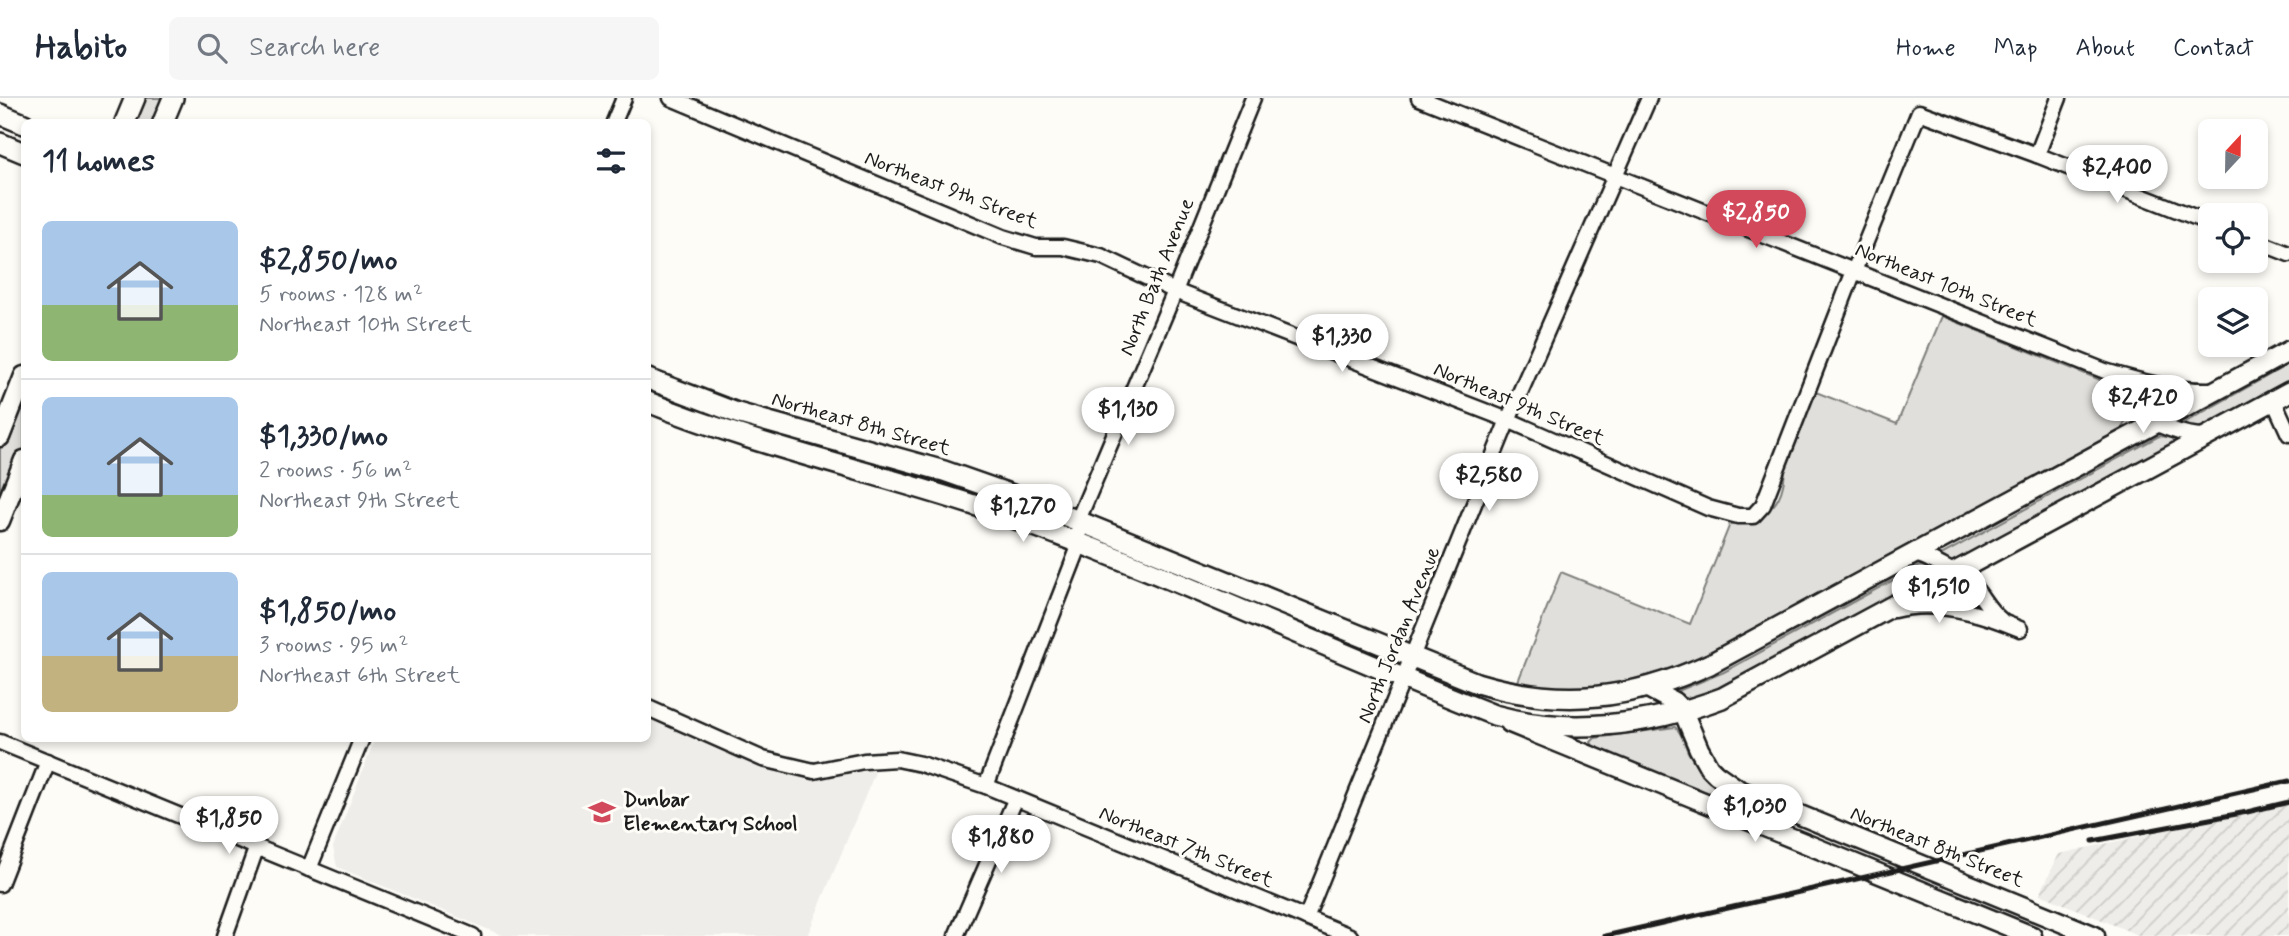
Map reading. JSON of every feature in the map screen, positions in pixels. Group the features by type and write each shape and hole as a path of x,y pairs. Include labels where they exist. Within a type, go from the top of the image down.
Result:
{"main road":[{"path":"126,119 135,98"},
{"path":"164,119 173,98"},
{"path":"0,114 21,123"},
{"path":"0,143 21,152"},
{"name":"Northeast 8th Street","path":"651,380 750,417 944,471 1077,520 1477,683 1556,699 1595,698 1648,688 1710,664 2289,351"},
{"name":"Northeast 8th Street","path":"651,403 726,432 928,489 1080,544 1494,715 1533,724 1573,727 1626,722 1684,711 1732,693 2281,397"}],"street":[{"path":"615,119 624,98"},
{"name":"Northeast 9th Street","path":"671,98 1003,237 1036,247 1063,247 1101,256 1175,291 1508,420 1708,508 1738,516 1753,516 1763,505 1854,271"},
{"name":"North Bath Avenue","path":"1077,520 1175,291 1253,98"},
{"name":"Northeast 10th Street","path":"1419,98 2105,371 2154,385 2217,390"},
{"name":"North Jordan Avenue","path":"1306,918 1508,420 1649,98"},
{"path":"2037,155 2059,98"},
{"path":"1854,271 1919,112 2198,218"},
{"path":"2268,246 2289,254"},
{"name":"Northeast 10th Street","path":"2105,371 2126,386 2140,411 2157,423 2188,436 2208,436"},
{"path":"0,436 21,384"},
{"path":"2281,397 2289,433"},
{"path":"0,521 21,468"},
{"path":"986,786 1080,544 1077,520"},
{"path":"1915,554 1932,560 1972,584 1988,608 2005,623"},
{"path":"1873,616 1914,606 1927,606 1952,609 2020,629"},
{"path":"1648,688 1674,702 1684,711"},
{"name":"Northeast 7th Street","path":"651,709 763,759 814,771 864,761 897,759 921,764 986,786 1350,936"},
{"name":"Northeast 8th Street","path":"1684,711 1709,767 1739,790 2095,936"},
{"path":"1494,715 1554,742 2032,936"},
{"path":"0,742 472,936"},
{"path":"309,869 360,742"},
{"path":"0,884 48,761"},
{"path":"956,936 1015,800"},
{"path":"225,936 256,849"}],"shaded area":[{"path":"145,98 168,98 159,119 136,119"},
{"path":"1942,316 2098,379 2118,395 2126,407 2125,422 2120,431 1708,654 1659,673 1615,684 1569,688 1517,684 1561,572 1690,624 1730,524 1756,518 1776,502 1784,482 1789,454 1816,392 1897,424"},
{"path":"2289,364 2289,382 2196,433 2182,424"},
{"path":"2145,389 2171,395 2151,406 2143,392"},
{"path":"21,396 21,456 0,508 0,449"},
{"path":"2159,436 2173,438 2172,445 1955,563 1942,561 1941,555"},
{"path":"1919,566 1930,567 1934,572 1716,693 1683,702 1677,698 1678,691 1724,672"},
{"path":"1957,588 1964,591 1972,606 1938,600"},
{"name":"Dunbar Elementary School","path":"651,716 763,765 808,778 876,770 807,936 504,936 337,867 333,847 374,742 651,742"},
{"path":"1675,727 1695,763 1720,792 1718,798 1594,748 1591,742 1595,738"},
{"path":"2289,803 2289,936 2140,936 2040,894 2059,854"}],"railway":[{"path":"1605,936 2289,781"},
{"path":"2093,841 2289,802"}],"place":[{"name":"Dunbar Elementary School","path":"602,812"}]}
